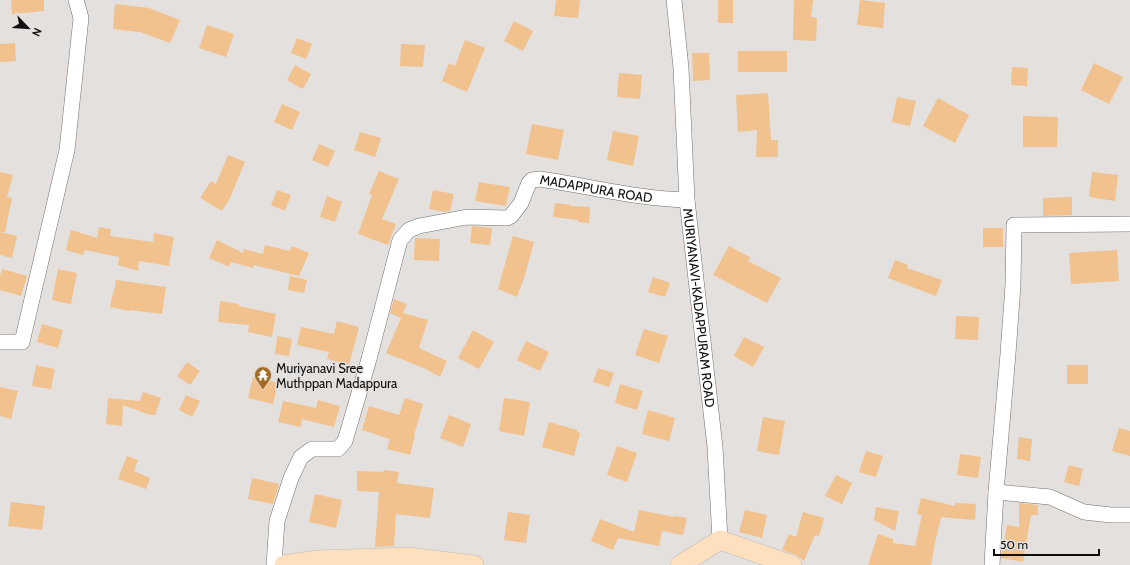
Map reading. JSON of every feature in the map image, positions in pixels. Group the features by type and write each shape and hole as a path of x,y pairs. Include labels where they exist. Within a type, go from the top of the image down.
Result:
{"main road":[{"path":"680,565 720,540 792,565"},
{"path":"284,565 317,560 408,557 474,565"}],"street":[{"path":"0,342 22,342 67,150 81,18 76,0"},
{"name":"MURIYANAVI-KADAPPURAM ROAD","path":"674,0 681,68 687,200 715,447 720,540"},
{"name":"MADAPPURA ROAD","path":"274,565 277,521 291,478 301,457 312,449 338,449 345,441 369,359 400,240 409,230 419,226 467,217 507,218 512,216 522,202 529,183 532,180 540,179 623,194 687,200"},
{"path":"992,565 996,492 1013,285 1014,225 1130,224"},
{"path":"996,492 1050,497 1084,512 1111,515 1130,515"}],"building":[{"path":"11,0 44,0 44,11 12,14"},
{"path":"556,0 580,0 578,18 554,16"},
{"path":"718,0 733,0 733,23 718,23"},
{"path":"794,0 813,0 811,17 817,18 816,41 793,40"},
{"path":"860,0 885,3 883,28 857,25"},
{"path":"115,4 149,8 180,20 170,43 140,32 113,29"},
{"path":"514,21 533,31 523,51 504,41"},
{"path":"207,25 234,34 226,57 199,48"},
{"path":"297,38 312,44 306,59 291,53"},
{"path":"465,40 485,48 467,92 442,81 449,63 455,66"},
{"path":"15,43 16,61 0,62 0,44"},
{"path":"401,44 425,45 423,67 400,66"},
{"path":"738,51 787,51 787,72 738,72"},
{"path":"692,53 709,53 710,80 693,81"},
{"path":"1094,63 1123,77 1109,104 1081,90"},
{"path":"295,65 311,74 303,89 287,80"},
{"path":"1012,67 1028,68 1027,86 1011,85"},
{"path":"619,73 642,75 640,99 617,97"},
{"path":"768,93 771,140 778,140 778,157 756,157 757,130 738,132 736,95"},
{"path":"897,97 916,101 910,126 892,122"},
{"path":"938,98 969,115 955,143 923,126"},
{"path":"282,104 300,112 292,130 274,122"},
{"path":"1023,116 1058,117 1057,147 1023,147"},
{"path":"532,124 564,130 558,160 526,154"},
{"path":"613,131 639,136 633,166 607,160"},
{"path":"360,132 381,138 375,157 354,150"},
{"path":"319,144 335,151 328,167 312,160"},
{"path":"228,155 245,162 230,198 222,211 200,198 211,181 216,184"},
{"path":"379,171 399,179 382,219 396,224 388,245 358,234 372,195 369,194"},
{"path":"0,172 13,175 7,197 12,198 5,232 0,232"},
{"path":"1092,172 1118,175 1115,201 1089,197"},
{"path":"479,182 510,187 506,206 475,201"},
{"path":"277,190 291,195 285,211 271,205"},
{"path":"433,190 454,194 450,211 445,212 429,209"},
{"path":"327,196 342,202 335,222 320,217"},
{"path":"1072,197 1072,215 1043,216 1043,198"},
{"path":"555,203 590,207 589,223 553,217"},
{"path":"472,226 492,228 490,245 470,243"},
{"path":"99,227 111,229 110,236 153,242 154,233 174,237 169,266 139,261 138,271 118,265 119,257 85,250 83,255 66,250 71,230 97,238"},
{"path":"983,228 1003,228 1003,247 983,247"},
{"path":"0,232 17,236 12,258 0,255"},
{"path":"513,236 534,242 517,297 498,289"},
{"path":"415,238 440,239 439,261 414,260"},
{"path":"217,240 243,253 244,249 263,254 265,245 289,251 292,246 309,253 299,276 254,265 253,268 231,262 229,267 209,258"},
{"path":"729,246 750,257 748,261 781,278 767,303 713,275"},
{"path":"1117,250 1119,281 1071,284 1069,253"},
{"path":"895,260 908,265 907,268 942,280 936,296 888,278"},
{"path":"2,269 27,276 21,296 0,290 0,276"},
{"path":"58,269 77,273 71,304 52,300"},
{"path":"290,276 307,280 304,293 288,290"},
{"path":"653,277 670,283 665,297 648,292"},
{"path":"116,280 166,287 162,314 130,311 110,307"},
{"path":"394,299 407,304 403,313 428,320 419,348 447,361 440,377 426,369 386,353 401,318 390,313"},
{"path":"220,301 239,304 239,306 276,314 272,337 248,332 249,325 218,322"},
{"path":"956,316 979,317 978,340 955,339"},
{"path":"337,321 359,327 349,365 327,359 329,352 297,345 301,327 334,334"},
{"path":"42,324 63,330 58,348 37,342"},
{"path":"644,329 668,336 659,363 635,355"},
{"path":"473,330 494,342 479,369 458,358"},
{"path":"277,336 292,339 289,356 275,354"},
{"path":"744,337 764,347 753,367 734,356"},
{"path":"526,341 549,352 540,371 517,360"},
{"path":"187,362 200,371 190,385 177,376"},
{"path":"36,365 55,369 51,389 32,386"},
{"path":"1067,365 1088,365 1088,384 1067,384"},
{"path":"598,368 614,373 609,387 593,382"},
{"name":"Muriyanavi Sree Muthppan Madappura","path":"253,377 278,383 273,404 248,398"},
{"path":"620,384 643,391 637,410 615,403"},
{"path":"0,387 18,391 11,419 0,416"},
{"path":"143,392 161,398 155,415 150,415 123,405 122,426 106,424 108,398 140,401"},
{"path":"186,395 200,401 192,417 179,410"},
{"path":"405,398 423,404 410,455 387,449 390,439 362,430 369,406 399,415"},
{"path":"504,398 530,402 524,436 499,431"},
{"path":"318,400 340,406 334,427 302,419 301,427 278,422 283,401 316,408"},
{"path":"648,410 675,418 669,441 642,434"},
{"path":"449,415 471,424 463,447 440,438"},
{"path":"763,417 785,421 779,455 757,451"},
{"path":"549,422 577,430 577,432 580,433 574,456 542,447"},
{"path":"1119,428 1130,431 1130,456 1112,451"},
{"path":"1019,437 1032,439 1030,461 1017,459"},
{"path":"617,446 637,453 627,482 607,475"},
{"path":"866,451 883,456 876,477 859,472"},
{"path":"960,454 981,457 978,478 957,475"},
{"path":"127,456 138,460 134,471 150,478 146,489 118,479"},
{"path":"1069,465 1083,469 1079,486 1064,482"},
{"path":"384,470 399,472 397,483 434,488 430,518 396,514 394,546 375,547 379,492 357,491 357,471 383,472"},
{"path":"836,475 852,483 842,504 825,496"},
{"path":"252,478 279,484 273,504 248,499"},
{"path":"315,494 342,500 336,528 309,522"},
{"path":"921,498 955,506 955,503 976,504 975,520 941,517 931,565 868,565 878,534 893,539 893,543 915,546 922,515 917,514"},
{"path":"11,502 45,506 42,530 8,526"},
{"path":"1019,503 1038,505 1038,515 1031,515 1023,562 1001,558 1007,525 1019,527"},
{"path":"876,507 899,511 895,531 874,520"},
{"path":"639,510 687,518 683,535 662,531 659,546 618,538 613,550 591,541 600,519 634,532"},
{"path":"745,510 767,515 762,538 739,532"},
{"path":"508,512 530,515 526,543 504,540"},
{"path":"803,512 824,518 819,536 815,535 804,561 796,555 782,550 789,534 796,537"}],"place":[{"name":"Muriyanavi Sree Muthppan Madappura","path":"263,390"}]}
